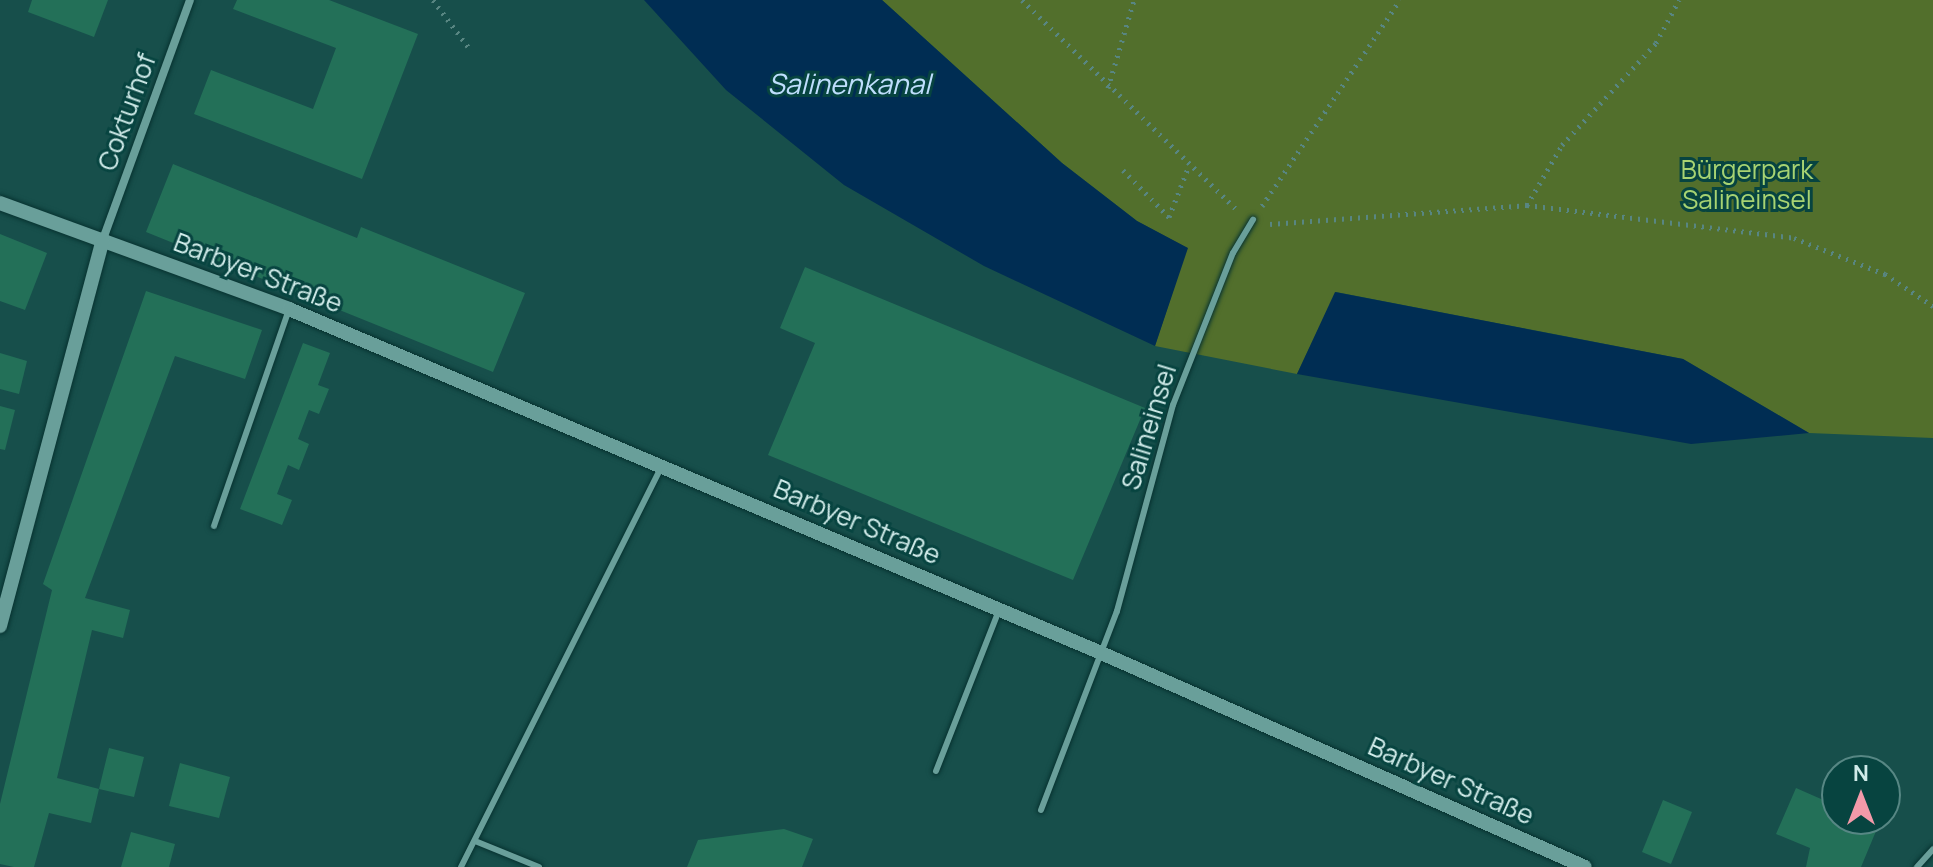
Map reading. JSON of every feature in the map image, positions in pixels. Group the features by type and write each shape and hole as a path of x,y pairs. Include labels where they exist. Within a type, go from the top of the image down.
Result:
{"street":[{"name":"Cokturhof","path":"103,239 190,0"},
{"name":"Barbyer Straße","path":"0,203 289,309 1099,652 1585,867"},
{"path":"0,626 103,239"}],"lane":[{"name":"Salineinsel","path":"1041,810 1117,611 1173,405 1233,253 1253,220"},
{"path":"214,526 289,309"},
{"path":"461,867 662,466"},
{"path":"936,771 999,609"},
{"path":"475,841 539,867"},
{"path":"1917,867 1933,849"}],"path":[{"path":"433,0 469,48"},
{"path":"1022,0 1188,168 1228,206 1253,220 1282,226 1527,205 1794,238 1885,274 1933,306"},
{"path":"1108,89 1134,0"},
{"path":"1253,220 1400,0"},
{"path":"1527,205 1562,145 1656,43 1679,0"},
{"path":"1123,170 1169,217 1188,168"}],"green space":[{"name":"Bürgerpark Salineinsel","path":"882,0 1933,0 1933,438 1809,433 1683,359 1336,292 1297,374 1155,346 1187,248 1137,221 1062,163"}],"water":[{"name":"Salinenkanal","path":"644,0 882,0 1062,163 1137,221 1188,248 1155,346 984,266 844,185 726,90"},
{"path":"1335,292 1683,359 1809,433 1691,444 1297,374"}],"building":[{"path":"32,0 108,0 94,37 28,12"},
{"path":"237,0 329,0 418,34 362,179 194,114 211,70 313,109 336,48 233,9"},
{"path":"173,164 357,238 361,227 525,293 493,372 146,232"},
{"path":"0,234 47,253 25,310 0,301"},
{"path":"805,267 1145,408 1073,580 768,455 815,343 780,328"},
{"path":"146,291 262,330 245,379 175,356 85,598 130,610 123,638 92,630 57,778 99,789 91,823 49,813 34,867 0,864 0,804 52,590 43,584"},
{"path":"303,343 330,353 318,385 329,389 319,414 309,410 298,439 309,444 299,470 288,465 277,494 292,500 282,525 240,509"},
{"path":"0,353 27,361 19,394 0,389"},
{"path":"0,406 15,410 5,450 0,449"},
{"path":"109,748 144,757 134,797 99,789"},
{"path":"180,763 230,777 219,818 169,806"},
{"path":"1796,788 1821,799 1821,835 1874,835 1861,867 1806,867 1810,848 1776,834"},
{"path":"1663,800 1692,812 1671,864 1642,852"},
{"path":"784,829 813,839 802,867 687,867 698,840"},
{"path":"131,832 175,844 169,867 121,867"}]}
